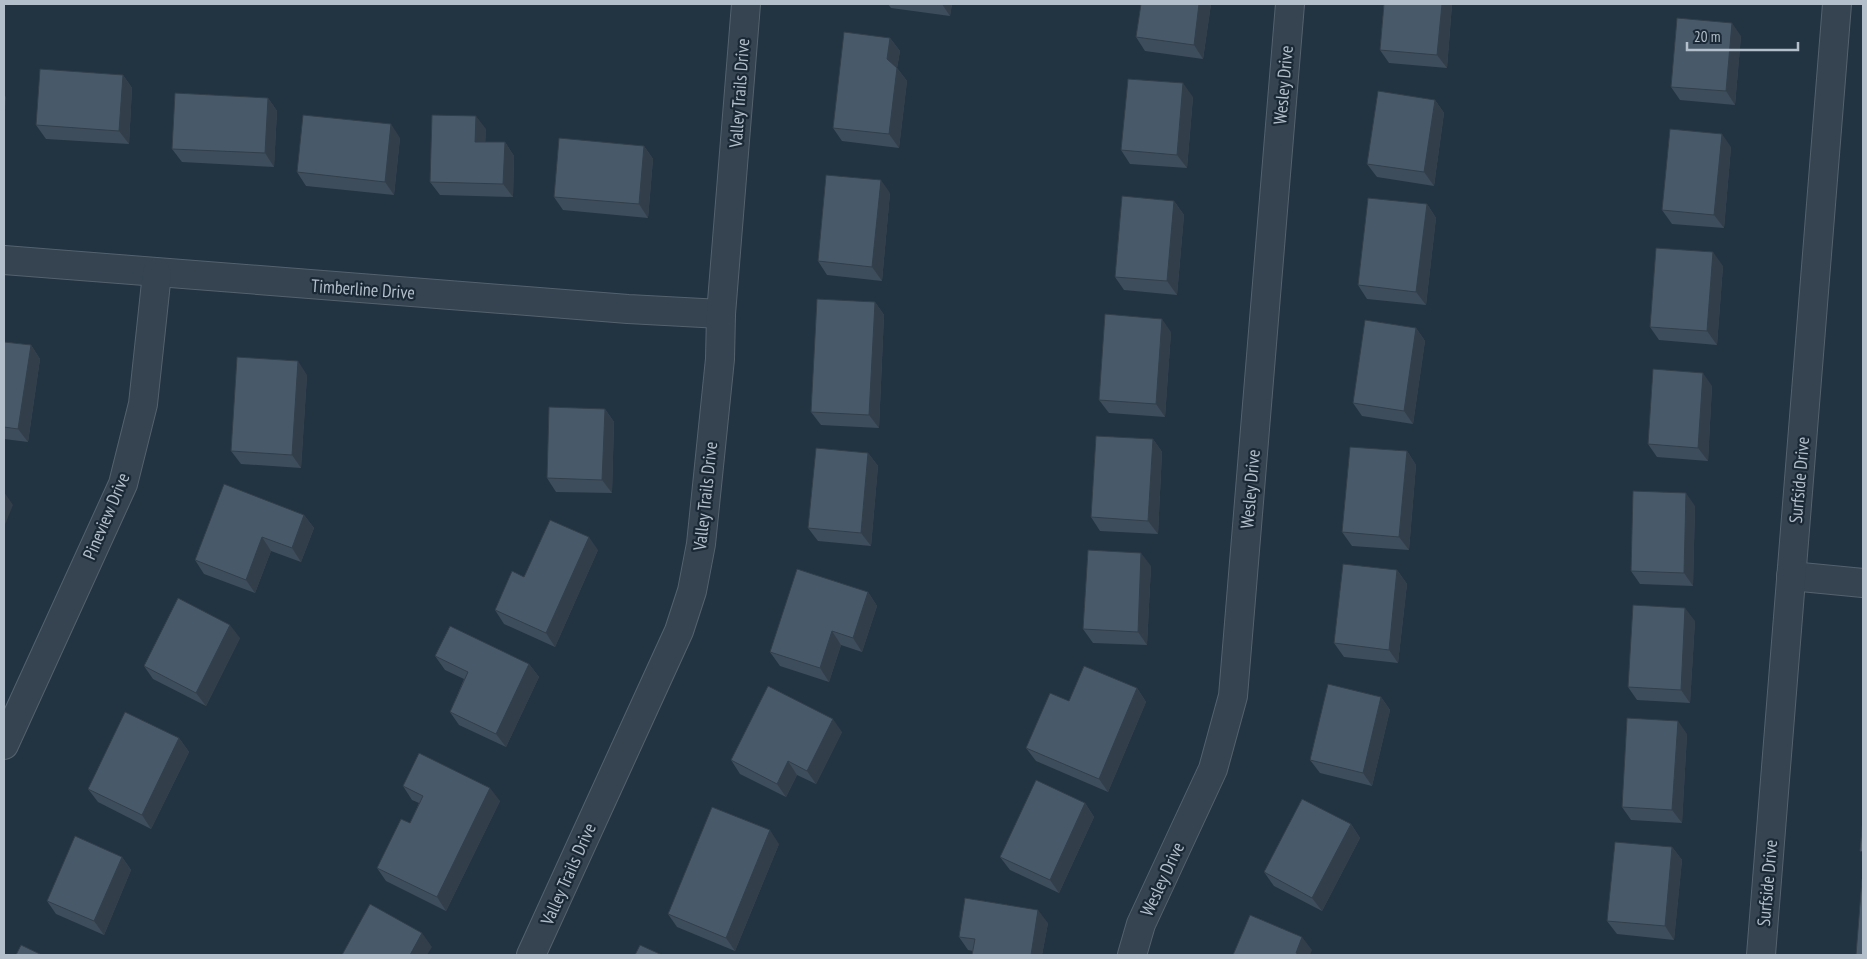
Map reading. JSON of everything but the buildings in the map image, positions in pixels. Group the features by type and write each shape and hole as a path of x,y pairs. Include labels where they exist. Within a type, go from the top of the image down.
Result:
{"street":[{"name":"Valley Trails Drive","path":"531,955 679,630 692,591 701,544 720,359 746,4"},
{"name":"Wesley Drive","path":"1132,955 1141,924 1212,769 1233,696 1290,4"},
{"name":"Surfside Drive","path":"1761,955 1837,4"},
{"name":"Timberline Drive","path":"4,260 628,309 722,314"},
{"name":"Pineview Drive","path":"4,745 123,484 143,404 157,273"},
{"path":"1792,576 1863,583"}]}
